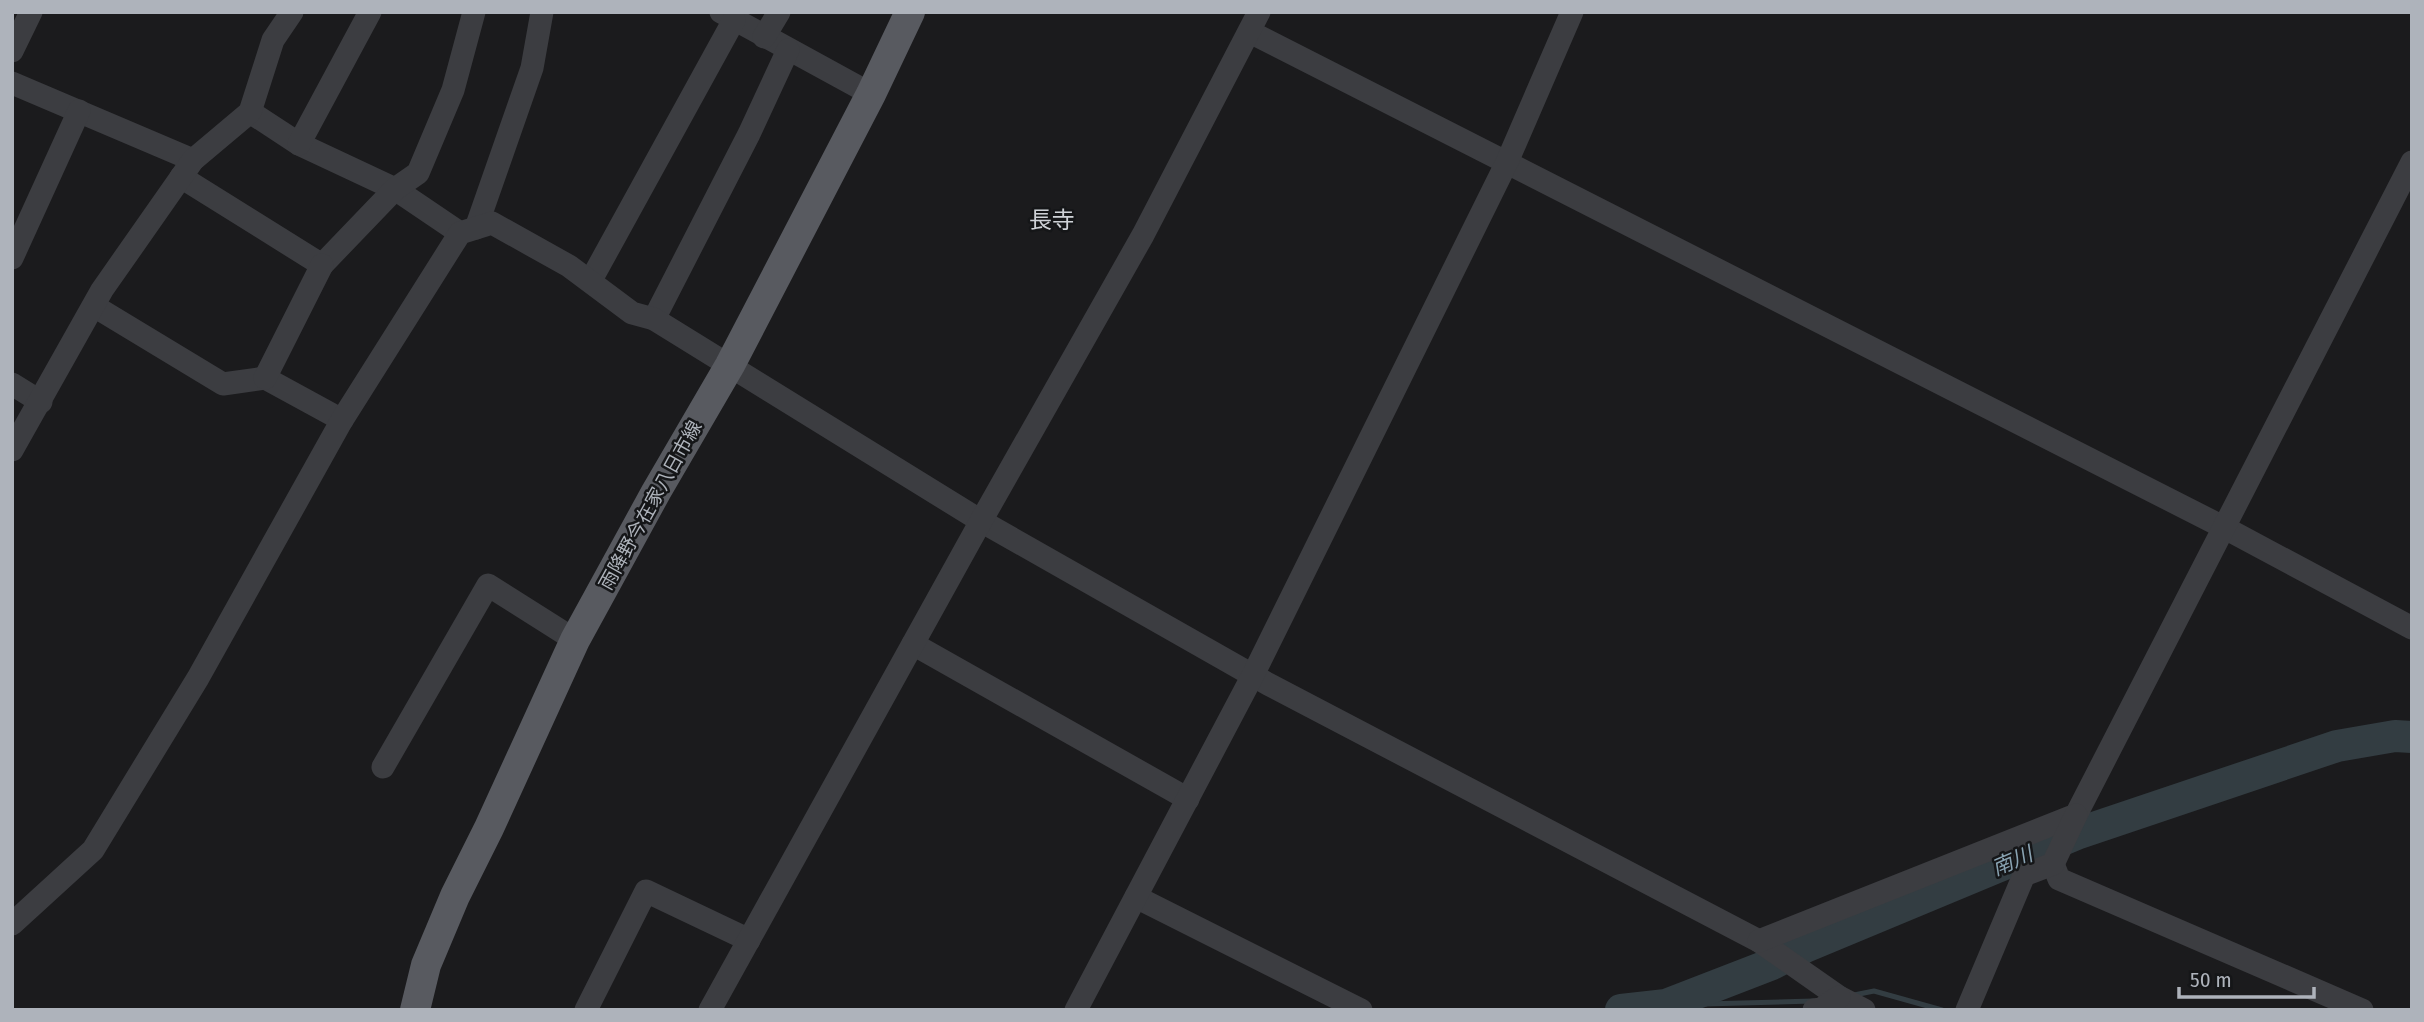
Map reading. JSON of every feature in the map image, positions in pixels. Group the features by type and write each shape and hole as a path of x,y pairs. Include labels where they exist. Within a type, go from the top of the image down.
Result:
{"main road":[{"name":"雨降野今在家八日市線","path":"415,1010 426,965 455,895 489,828 575,640 656,492 730,365 871,94 910,12"}],"street":[{"path":"12,51 31,12"},
{"path":"12,450 102,290 187,168 250,112 273,40 292,12"},
{"path":"299,144 370,12"},
{"path":"265,378 322,265 395,188 418,173 453,90 474,12"},
{"path":"12,924 93,850 198,678 342,420 468,230 532,68 542,12"},
{"path":"764,37 779,12"},
{"path":"1076,1010 1253,675 1507,162 1572,12"},
{"path":"591,280 727,16 871,94"},
{"path":"710,1010 1143,235 1254,22 1507,162 2225,528 2412,628"},
{"path":"654,319 749,134 788,50"},
{"path":"12,83 79,111 187,168 322,265"},
{"path":"12,258 79,111"},
{"path":"250,112 299,144 395,188 468,230 492,222 591,280 600,290 632,313 654,319 981,521 1406,758 1759,941 1827,1005"},
{"path":"1967,1010 2024,875 2053,864 2412,162"},
{"path":"94,306 223,384 265,378 342,420"},
{"path":"12,384 41,402"},
{"path":"383,767 488,585 575,640"},
{"path":"913,644 1188,799"},
{"path":"1759,941 2076,815"},
{"path":"2053,864 2059,879 2362,1010"},
{"path":"586,1010 646,891 749,940"},
{"path":"1136,897 1361,1010"},
{"path":"1814,1010 1827,1005 1864,1010"}],"waterway":[{"name":"南川","path":"1621,1010 1666,1005 1772,964 1805,947 2079,833 2337,746 2395,736 2412,737"},
{"path":"1854,995 1874,991 1942,1010"},
{"path":"1666,1005 1813,1001"}],"district":[{"name":"長寺","path":"1052,220"}]}
